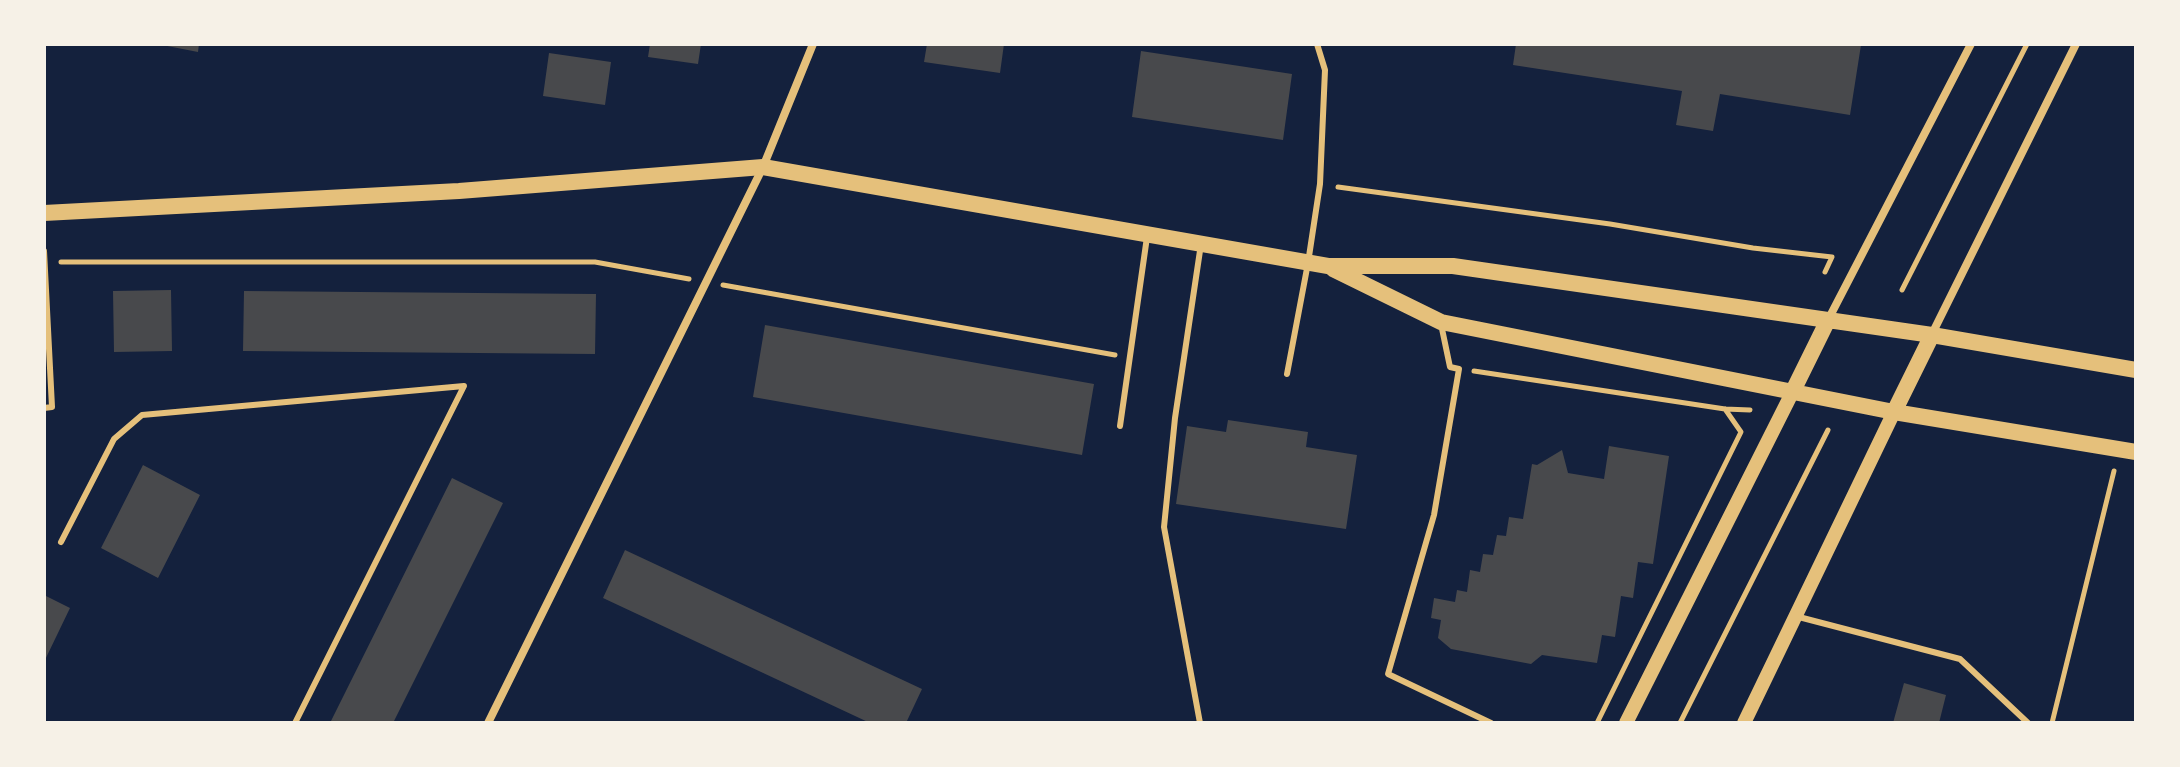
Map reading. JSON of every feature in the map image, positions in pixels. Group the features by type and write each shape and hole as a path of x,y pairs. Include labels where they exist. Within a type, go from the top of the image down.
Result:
{"main road":[{"path":"44,213 459,191 763,167 1328,266 1453,266 1932,335 2136,370"},
{"path":"1328,266 1441,322 1792,393 2136,452"},
{"path":"1792,393 1828,320"},
{"path":"1894,412 1932,335"}],"street":[{"path":"488,723 763,167 813,44"},
{"path":"1828,320 1971,44"},
{"path":"1932,335 2076,44"},
{"path":"1626,723 1792,393"},
{"path":"1744,723 1894,412"}],"lane":[{"path":"1287,374 1320,184 1325,70 1317,44"},
{"path":"1120,426 1147,234"},
{"path":"1200,723 1164,527 1175,418 1201,244"},
{"path":"44,251 52,407 44,408"},
{"path":"1441,322 1450,367 1459,369 1434,515 1388,674 1491,723"},
{"path":"61,542 114,439 142,415 464,386 295,723"},
{"path":"1795,616 1960,659 2028,723"}],"path":[{"path":"1902,290 2027,44"},
{"path":"1320,184 1832,257 1825,272"},
{"path":"45,263 595,262 1129,358"},
{"path":"1450,367 1725,409 1750,410"},
{"path":"1597,723 1741,432 1725,409"},
{"path":"1680,723 1828,430"},
{"path":"2052,723 2116,463"}],"building":[{"path":"157,44 199,44 198,52"},
{"path":"650,44 701,44 698,64 648,57"},
{"path":"927,44 1004,44 1000,73 924,62"},
{"path":"1516,44 1861,45 1850,115 1720,94 1713,131 1676,125 1682,91 1513,65"},
{"path":"1141,51 1292,74 1283,140 1132,117"},
{"path":"549,53 611,62 605,105 543,96"},
{"path":"171,290 172,351 114,352 113,291"},
{"path":"244,291 596,294 595,354 243,351"},
{"path":"765,325 1094,384 1082,455 753,397"},
{"path":"1228,420 1308,432 1306,447 1357,455 1346,529 1176,504 1187,426 1226,432"},
{"path":"1609,446 1669,456 1653,564 1638,562 1633,598 1621,596 1615,637 1602,635 1597,663 1542,655 1531,664 1451,649 1438,638 1441,620 1431,618 1434,598 1455,602 1457,590 1467,592 1470,570 1480,572 1483,554 1493,555 1497,535 1506,536 1509,517 1523,519 1532,464 1537,465 1562,450 1568,473 1604,479"},
{"path":"143,465 200,495 158,578 101,548"},
{"path":"452,478 503,503 393,723 330,723"},
{"path":"625,550 922,689 906,723 870,723 603,598"},
{"path":"44,595 70,608 44,662"},
{"path":"1904,683 1946,695 1939,723 1893,723"}]}
